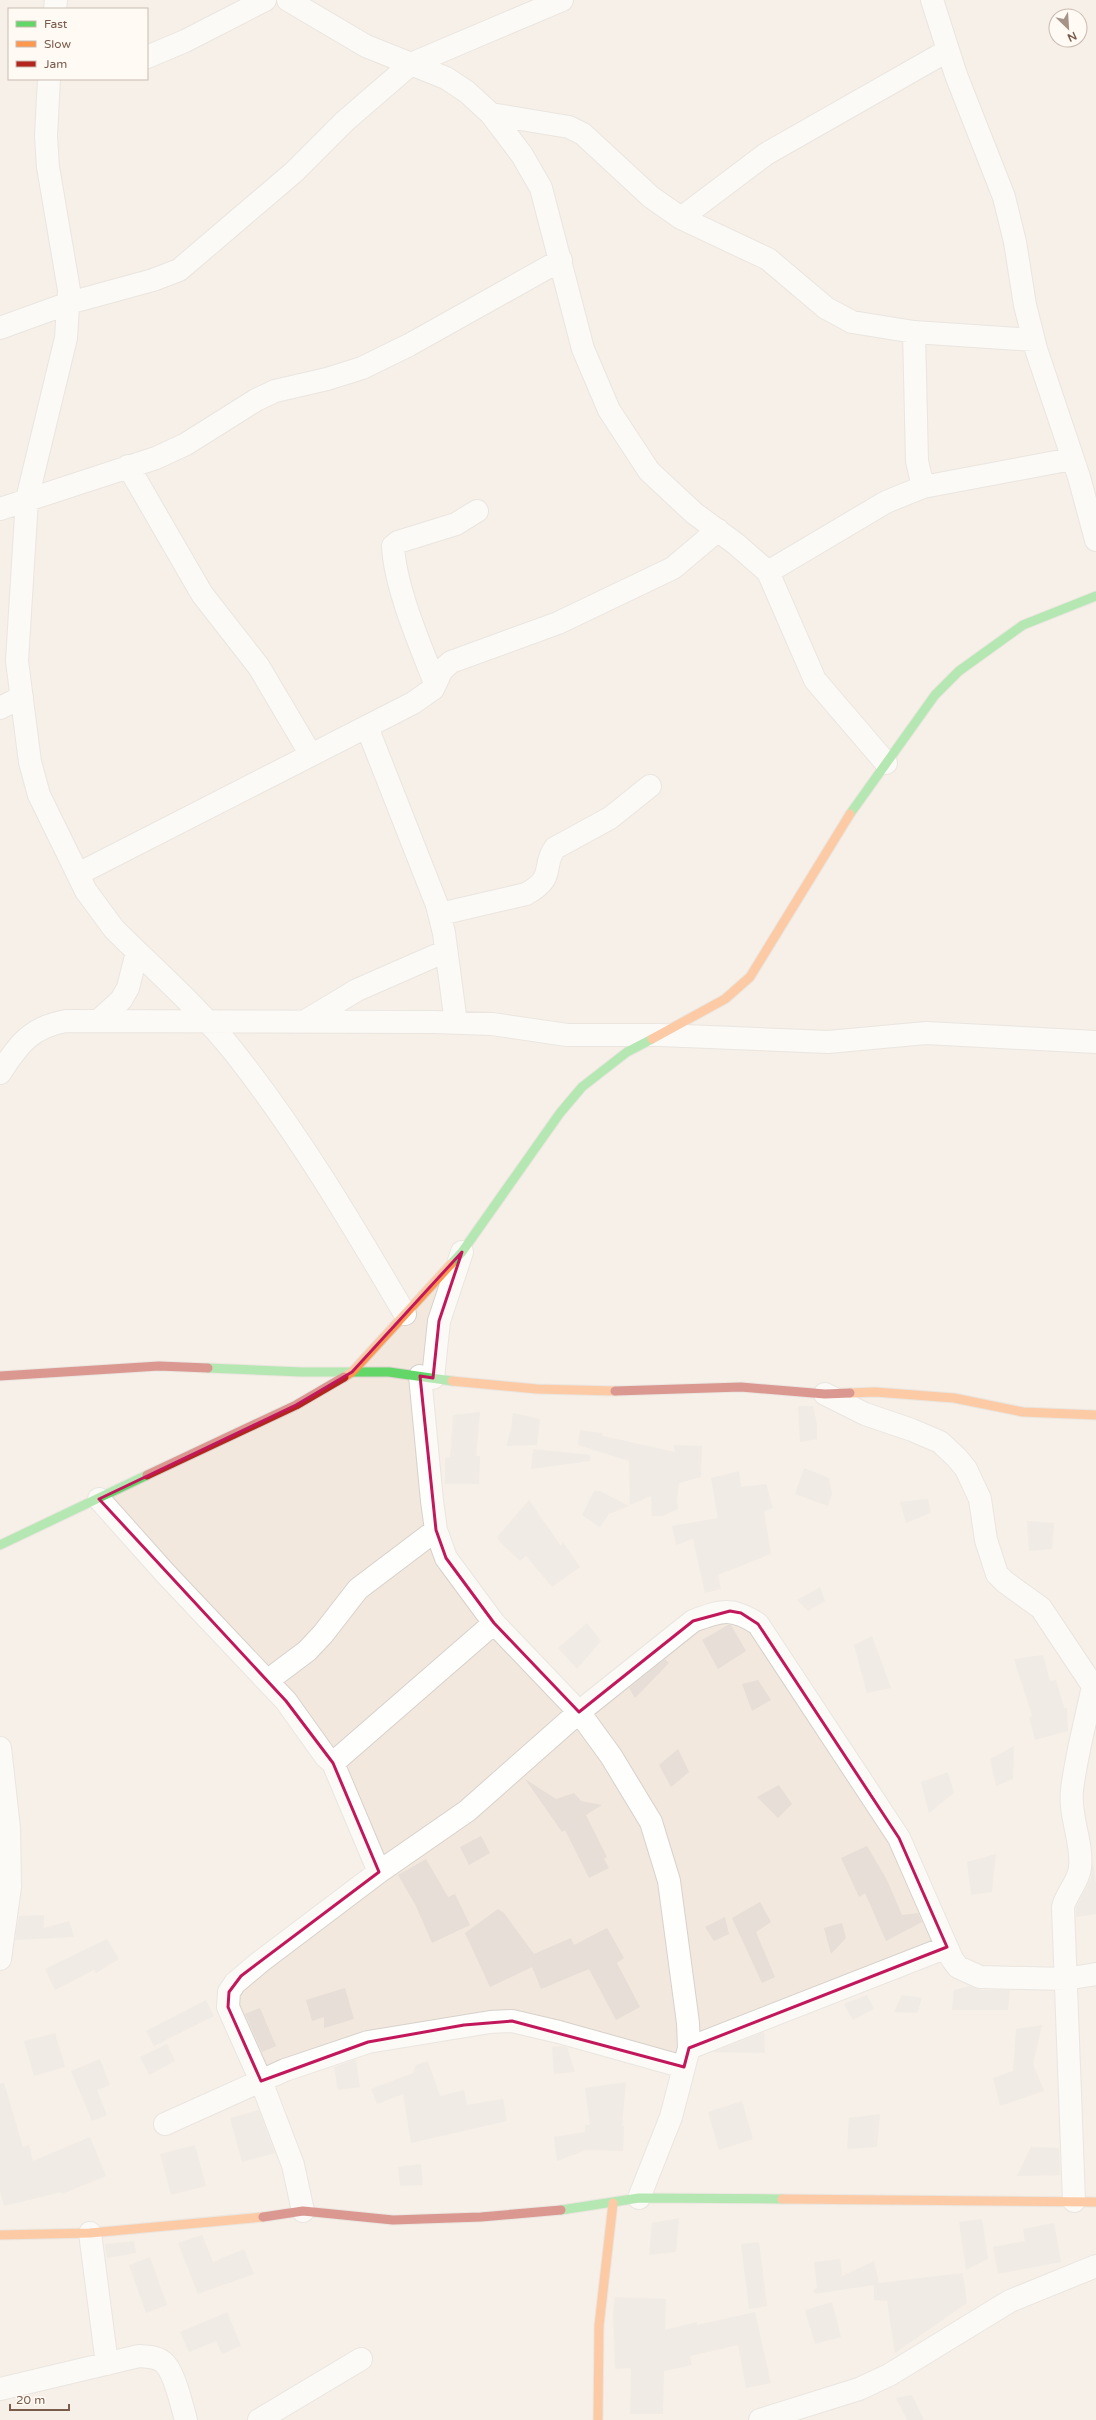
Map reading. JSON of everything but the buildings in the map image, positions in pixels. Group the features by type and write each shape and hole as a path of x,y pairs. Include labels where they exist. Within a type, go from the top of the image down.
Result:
{"street":[{"path":"148,57 185,41 265,0"},
{"path":"288,0 366,46 446,78 467,92 491,114 522,155 541,188 583,349 609,410 649,471 694,512 768,572 815,680 886,763"},
{"path":"0,328 69,303 153,280 179,270 294,172 345,121 411,64 562,0"},
{"path":"932,0 947,51 1004,197 1015,242 1025,305 1034,340 1096,540"},
{"path":"682,218 766,154 947,51"},
{"path":"49,80 46,136 48,167 69,290 69,303 66,338 27,499 17,661 30,762 39,795 78,874 96,906 137,952 206,1021 234,1052 304,1149 351,1222 405,1314"},
{"path":"491,114 569,128 583,134 652,197 682,218 768,260 826,308 852,322 914,332 1034,340"},
{"path":"0,509 156,458 186,444 256,400 275,391 327,379 368,365 409,345 561,260"},
{"path":"914,332 917,461 923,487"},
{"path":"768,572 886,502 923,487 1072,459"},
{"path":"128,466 202,594 259,667 311,755"},
{"path":"435,683 413,626 394,561 393,546 398,542 456,524 477,511"},
{"path":"78,874 413,704 433,689 442,670 451,662 558,623 673,568 718,530"},
{"path":"0,1545 296,1405 352,1372 462,1252 560,1113 582,1087 627,1052 720,1002 750,977 841,827 935,695 959,671 1023,626 1096,596"},
{"path":"0,708 22,697"},
{"path":"367,727 440,914 456,1023"},
{"path":"440,914 526,894 536,889 545,879 552,853 556,848 610,818 650,786"},
{"path":"308,1020 357,990 446,951"},
{"path":"98,1021 121,1000 128,988 137,952"},
{"path":"0,1073 11,1056 28,1036 40,1028 66,1021 308,1020 456,1023 492,1024 567,1035 660,1035 828,1042 926,1033 1096,1042"},
{"path":"462,1252 439,1322 426,1377 436,1530 446,1558 494,1623 579,1712 612,1756 651,1822 669,1881 688,2023 686,2058 671,2117 639,2198"},
{"path":"0,1376 66,1374 126,1367 159,1366 302,1372 389,1372 492,1386 544,1389 636,1392 741,1387 824,1394 875,1392 954,1398 1023,1412 1096,1415"},
{"path":"824,1394 866,1414 933,1439 957,1458 966,1469 980,1499 986,1540 997,1574 1005,1582 1041,1608 1095,1686 1072,1791 1073,1821 1081,1852 1080,1870 1065,1898 1063,1907 1074,2201"},
{"path":"99,1499 166,1574 286,1701 326,1757 333,1763 379,1872"},
{"path":"267,1681 307,1651 323,1634 358,1589 436,1530"},
{"path":"303,2211 293,2165 260,2081 228,2007 229,1992 241,1976 379,1872 467,1811 579,1712 693,1621 710,1614 730,1612 742,1613 758,1624 899,1838 947,1947 958,1967 980,1977 1065,1979 1096,1974"},
{"path":"333,1763 494,1623"},
{"path":"0,1748 9,1828 10,1887 0,1959"},
{"path":"165,2124 260,2081 368,2042 464,2025 512,2021 686,2058 947,1947"},
{"path":"0,2235 90,2234 284,2215 303,2211 393,2220 551,2212 639,2198 1096,2202"},
{"path":"598,2420 598,2326 613,2203"},
{"path":"90,2234 107,2364"},
{"path":"760,2420 858,2389 888,2375 1010,2301 1096,2266"},
{"path":"0,2389 139,2356 156,2358 164,2362 171,2374 186,2420"},
{"path":"259,2420 361,2359"}],"highlighted area":[{"path":"462,1252 439,1321 433,1378 420,1376 436,1530 446,1558 494,1623 579,1712 693,1621 730,1611 741,1613 758,1624 899,1838 947,1947 689,2048 684,2067 512,2021 464,2025 368,2042 261,2081 228,2007 229,1992 241,1976 379,1872 333,1763 286,1701 99,1499 296,1405 352,1372"}],"shaded area":[{"path":"0,0 1096,0 1096,2420 0,2420"}],"traffic: fast":[{"path":"850,814 935,695 959,671 1023,625 1096,596"},
{"path":"451,1264 462,1252 560,1113 582,1087 627,1052 652,1039"},
{"path":"208,1368 302,1372 389,1372 452,1381"},
{"path":"0,1545 147,1475"},
{"path":"561,2210 639,2198 782,2199"}],"traffic: slow":[{"path":"652,1039 725,999 750,977 850,814"},
{"path":"344,1377 352,1372 451,1264"},
{"path":"452,1381 537,1389 615,1391"},
{"path":"850,1393 875,1392 954,1398 1023,1412 1096,1415"},
{"path":"782,2199 1096,2202"},
{"path":"598,2420 599,2326 613,2203"},
{"path":"0,2235 90,2233 263,2217"}],"traffic: jam":[{"path":"0,1376 159,1366 208,1368"},
{"path":"147,1475 296,1405 344,1377"},
{"path":"615,1391 741,1387 825,1394 850,1393"},
{"path":"263,2217 303,2211 393,2220 481,2217 561,2210"}]}
